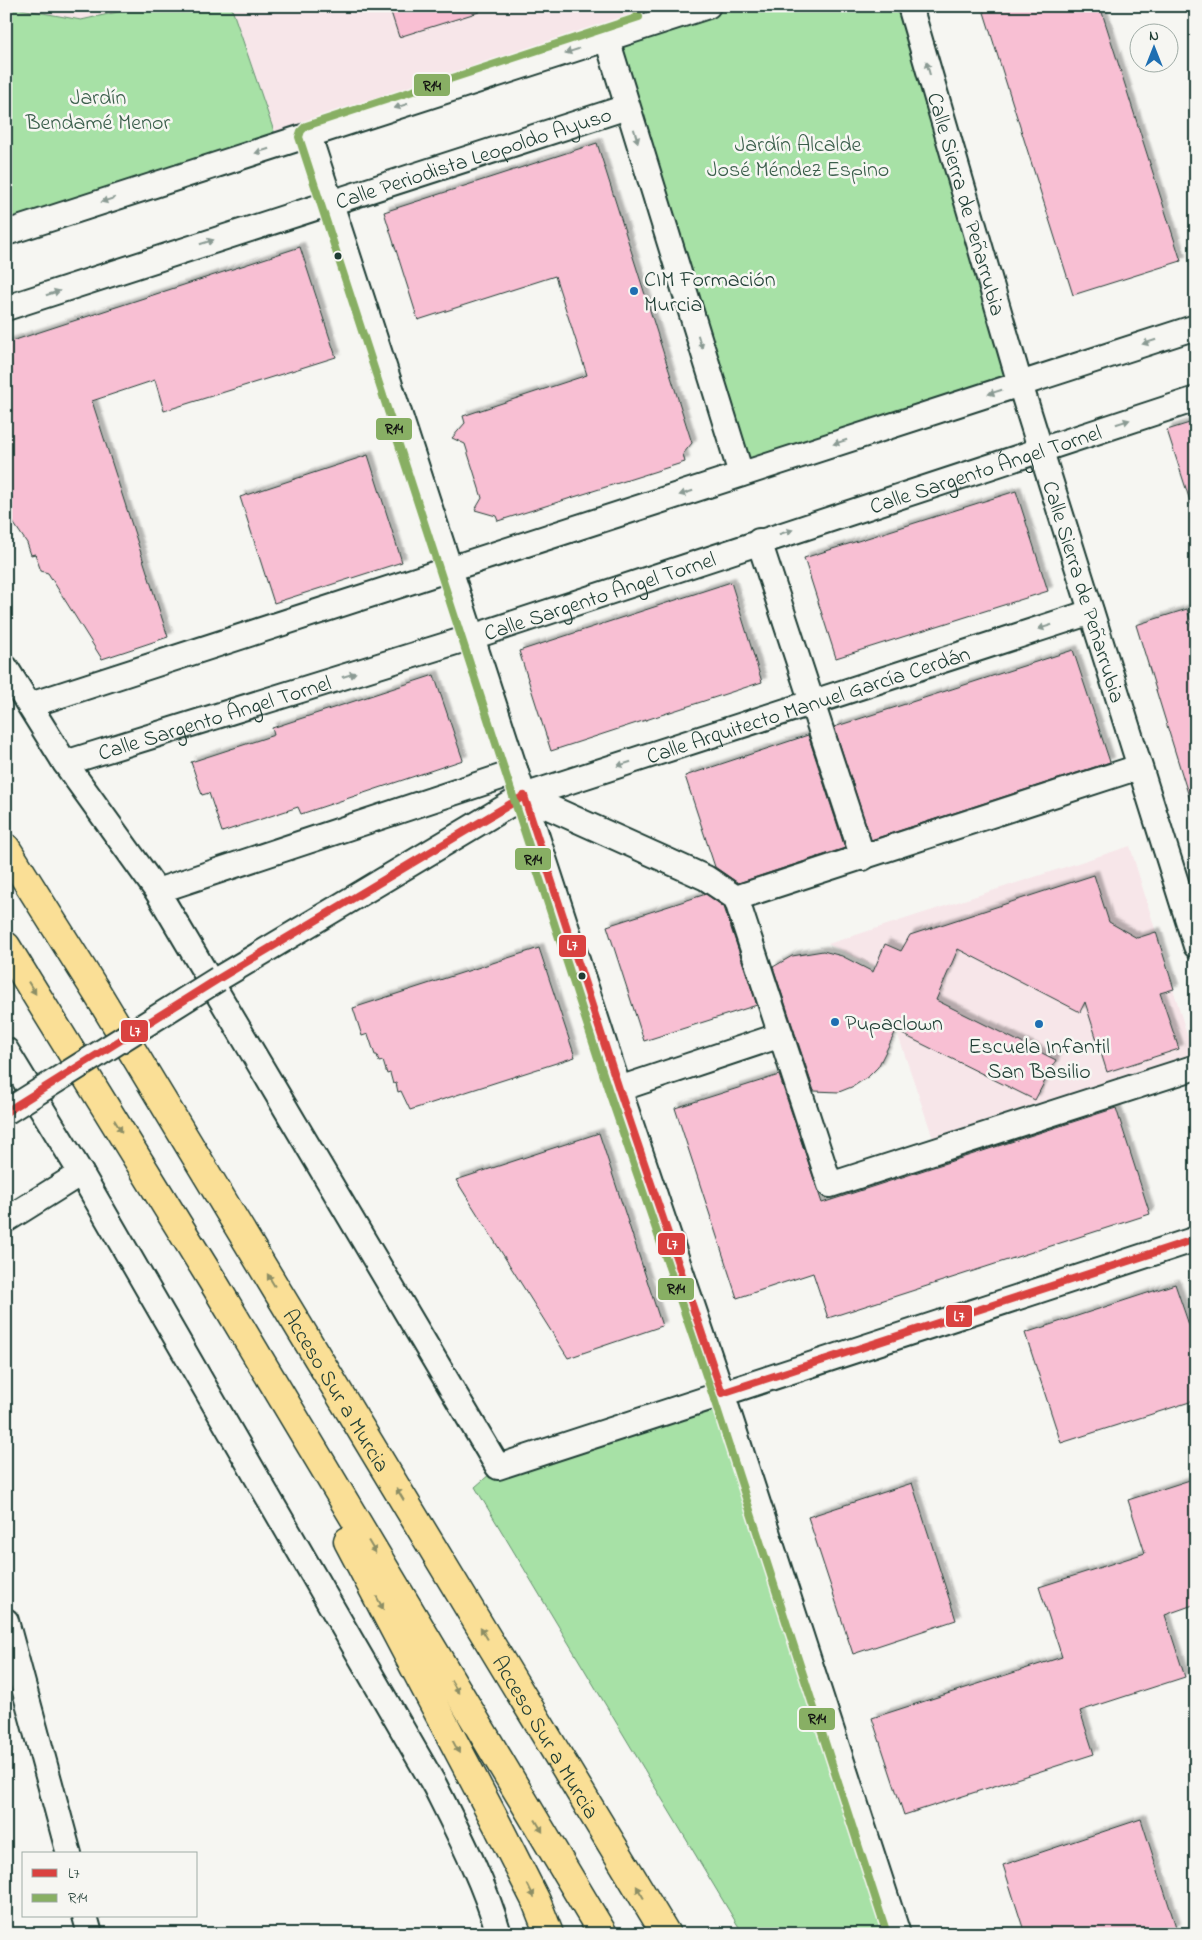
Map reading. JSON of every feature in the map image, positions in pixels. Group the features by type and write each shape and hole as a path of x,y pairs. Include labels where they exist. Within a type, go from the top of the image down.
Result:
{"highway":[{"name":"Acceso Sur a Murcia","path":"6,848 96,991 666,1934"},
{"path":"6,946 212,1280 603,1934"},
{"path":"212,1280 498,1824 536,1900 549,1934"}],"street":[{"path":"6,233 607,39 649,15 708,6"},
{"name":"Calle Sierra de Peñarrubia","path":"910,6 1020,384 1196,946"},
{"path":"607,39 741,474"},
{"name":"Calle Periodista Leopoldo Ayuso","path":"6,308 627,107"},
{"path":"309,136 619,1089 722,1392 898,1934"},
{"path":"30,706 1196,327"},
{"name":"Calle Sargento Ángel Tornel","path":"65,763 472,637 1196,398"},
{"path":"759,541 863,858"},
{"name":"Calle Arquitecto Manuel García Cerdán","path":"6,1112 218,978 524,796 1091,612"},
{"path":"6,668 65,763 157,891 498,1467 722,1392 1196,1239"},
{"path":"736,898 1140,767"},
{"path":"157,891 516,772"},
{"path":"524,796 706,878 736,898 830,1185 1196,1067"},
{"path":"619,1089 781,1035"},
{"path":"6,1050 81,1173 435,1786 465,1844 492,1909 500,1934"},
{"path":"6,1220 81,1173"},
{"path":"6,1621 68,1852"},
{"path":"86,1918 90,1934"}],"shaded area":[{"path":"20,6 145,6 81,20 21,9"},
{"path":"231,6 646,6 651,24 279,146"},
{"name":"Escuela Infantil San Basilio","path":"1130,846 1194,1058 934,1141 875,967 828,944"}],"green space":[{"name":"Jardín Bendamé Menor","path":"6,6 20,6 21,9 81,20 145,6 231,6 279,146 6,233"},
{"name":"Jardín Alcalde José Méndez Espino","path":"646,6 910,6 1020,384 741,474 607,39 651,24"},
{"path":"722,1393 898,1934 743,1934 475,1487 498,1467"}],"building":[{"path":"389,6 478,6 479,12 399,37"},
{"path":"982,6 1100,6 1181,261 1073,295"},
{"path":"597,143 692,443 683,454 685,462 498,521 496,516 475,510 482,498 465,444 452,438 465,423 463,416 587,375 555,276 418,320 384,212"},
{"path":"300,247 336,357 164,411 155,380 92,401 168,637 102,659 48,573 41,571 35,554 31,555 27,543 6,512 6,343"},
{"path":"1196,421 1196,503 1191,504 1167,430"},
{"path":"368,455 402,562 274,603 240,497"},
{"path":"1016,491 1048,591 836,658 804,558"},
{"path":"731,582 762,682 551,751 519,651"},
{"path":"1187,609 1196,638 1196,799 1190,800 1136,625"},
{"path":"1073,650 1110,762 871,840 834,727"},
{"path":"434,675 463,760 301,814 298,807 222,832 209,793 202,795 191,762 274,735 272,728"},
{"path":"808,735 845,848 738,883 715,867 685,776"},
{"path":"1094,875 1109,922 1137,938 1156,932 1174,989 1160,993 1179,1049 1107,1072 1085,1002 1080,1012 958,949 936,1000 1056,1060 1035,1100 896,1031 878,1067 869,1076 854,1086 839,1092 814,1091 773,967 792,956 823,951 842,956 873,972 885,944 901,951 910,935"},
{"path":"706,894 724,907 757,1005 644,1041 607,926"},
{"path":"539,948 575,1057 410,1110 401,1091 398,1092 396,1083 393,1084 390,1073 387,1074 383,1061 379,1062 377,1055 375,1055 368,1034 362,1036 353,1008"},
{"path":"779,1075 822,1203 1116,1108 1150,1214 828,1318 813,1273 737,1298 675,1108"},
{"path":"599,1133 662,1326 568,1358 456,1180"},
{"path":"1175,1284 1196,1345 1196,1400 1061,1443 1025,1333"},
{"path":"1196,1478 1196,1604 1165,1615 1185,1677 1080,1711 1094,1754 904,1815 872,1718 1062,1657 1039,1587 1145,1553 1128,1500"},
{"path":"912,1483 956,1620 853,1654 808,1517"},
{"path":"1141,1819 1176,1927 1161,1934 1025,1934 1003,1865"}],"transit line":[{"name":"R14","path":"636,9 639,17 306,126 301,131 299,137 609,1092 713,1396 887,1934"},
{"name":"L7","path":"524,796 619,1089 722,1393"},
{"name":"L7","path":"6,1112 218,979 524,796"},
{"name":"L7","path":"722,1393 1196,1239"}],"place":[{"name":"CIM Formación Murcia","path":"634,291"},
{"name":"Pupaclown","path":"835,1022"},
{"name":"Escuela Infantil San Basilio","path":"1039,1024"}]}
